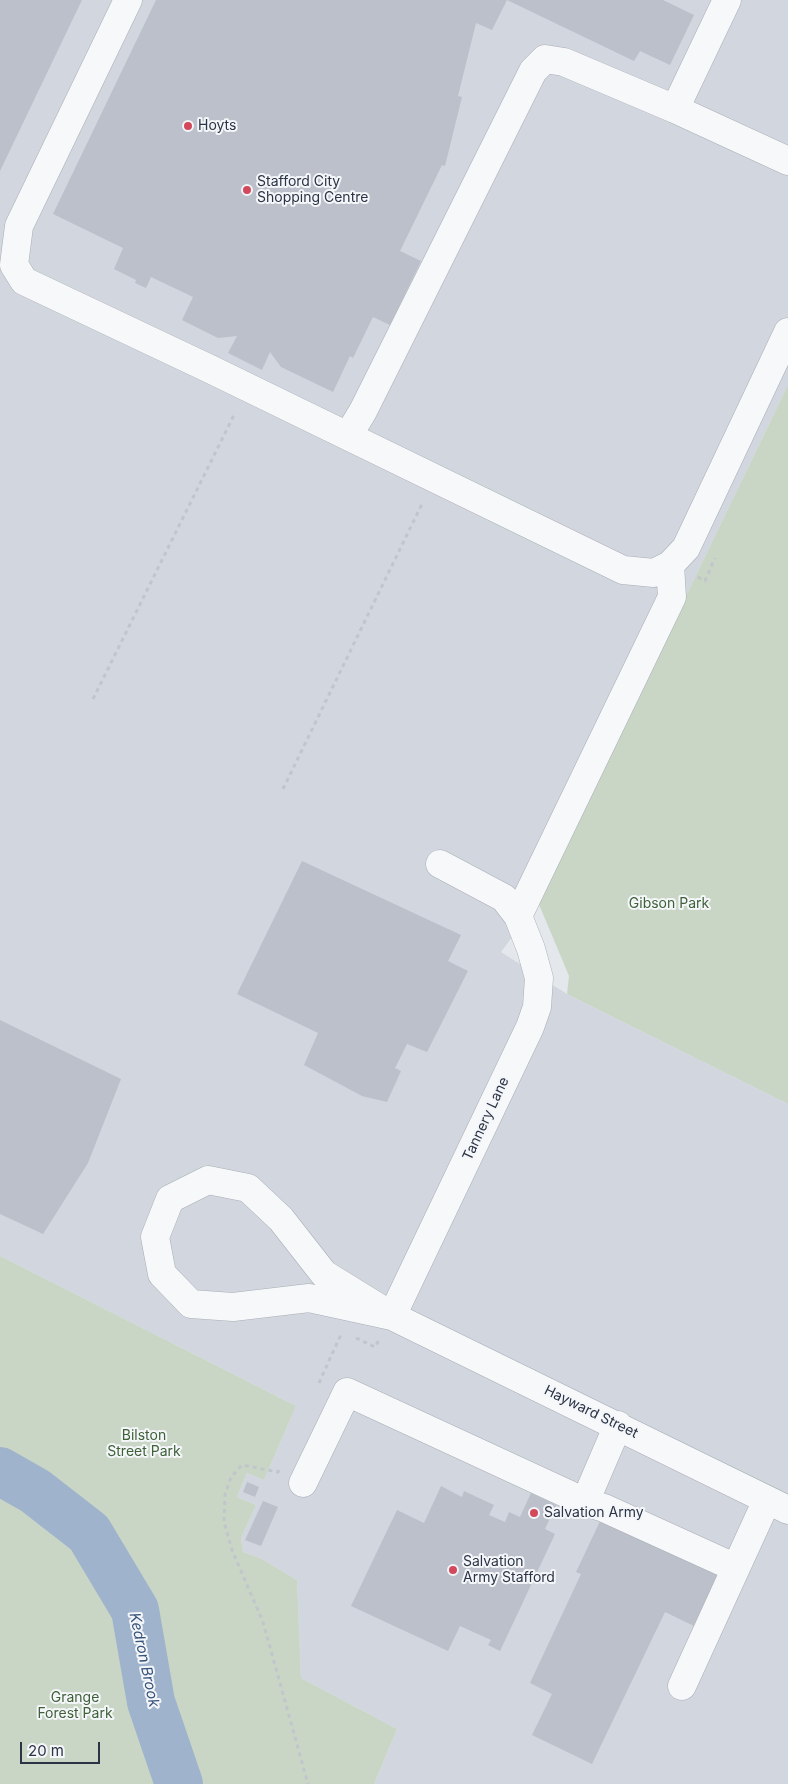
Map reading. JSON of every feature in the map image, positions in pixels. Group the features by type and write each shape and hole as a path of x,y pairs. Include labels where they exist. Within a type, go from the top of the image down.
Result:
{"street":[{"path":"128,0 19,226 14,265 24,281 623,570 654,573 670,564 686,548 788,332"},
{"path":"675,109 727,0"},
{"path":"348,436 363,411 531,76 545,59 564,62 675,109 788,161"},
{"path":"518,916 672,597 670,564"},
{"name":"Tannery Lane","path":"392,1316 530,1027 537,1006 539,978 531,948 518,916 504,898 440,864"},
{"name":"Hayward Street","path":"392,1316 309,1298 233,1306 191,1304 162,1274 155,1237 170,1199 208,1180 248,1188 281,1219 324,1274 392,1316 778,1505"},
{"path":"303,1483 346,1392 585,1502 604,1508 736,1568"},
{"path":"585,1502 618,1425"},
{"path":"682,1686 736,1568 778,1505"}],"path":[{"path":"94,698 235,413"},
{"path":"283,789 422,504"},
{"path":"318,1384 342,1331 375,1347 392,1316"},
{"path":"282,1463 278,1472 242,1465 231,1476 225,1495 224,1522 232,1550 263,1622 308,1784"}],"shaded area":[{"path":"0,0 788,0 788,385 538,902 501,952 567,994 788,1104 788,1784 374,1784 397,1729 301,1678 297,1580 260,1558 243,1552 241,1538 256,1505 237,1497 247,1473 264,1480 296,1406 0,1256"}],"green space":[{"name":"Gibson Park","path":"788,385 788,1104 567,994 569,976 538,902"},
{"name":"Bilston Street Park","path":"0,1256 296,1406 264,1480 247,1473 237,1497 256,1505 241,1538 243,1552 260,1558 297,1580 301,1678 397,1729 374,1784 0,1784"}],"building":[{"path":"0,0 82,0 0,171"},
{"name":"Stafford City Shopping Centre","path":"156,0 507,0 492,30 476,23 458,96 462,97 445,166 442,165 400,251 421,261 390,325 373,317 353,358 350,356 333,392 281,367 270,352 262,370 228,353 237,336 218,338 182,320 193,297 151,277 146,288 135,283 136,280 114,269 123,248 53,214"},
{"path":"507,0 663,0 694,15 670,65 640,51 634,61"},
{"path":"302,861 461,935 448,961 468,971 427,1052 407,1044 395,1068 401,1071 387,1102 362,1096 304,1065 318,1033 237,994"},
{"path":"0,1020 121,1079 88,1163 43,1234 0,1214"},
{"path":"247,1482 259,1487 255,1497 243,1492"},
{"name":"Salvation Army Stafford","path":"441,1486 462,1497 464,1491 494,1505 489,1515 505,1522 509,1512 520,1517 531,1493 556,1505 545,1529 555,1534 500,1651 488,1645 491,1640 460,1626 448,1651 351,1606 397,1510 424,1523"},
{"path":"263,1501 278,1507 261,1546 245,1540"},
{"name":"Salvation Army Stafford","path":"602,1517 720,1573 694,1626 665,1612 592,1764 532,1735 552,1694 530,1683 581,1574 576,1572"}],"waterway":[{"name":"Kedron Brook","path":"0,1471 35,1491 89,1533 135,1610 151,1702 179,1784"}],"place":[{"name":"Hoyts","path":"188,126"},
{"name":"Stafford City Shopping Centre","path":"247,190"},
{"name":"Salvation Army","path":"534,1513"},
{"name":"Salvation Army Stafford","path":"453,1570"}],"park label":[{"name":"Grange Forest Park","path":"75,1706"}]}
